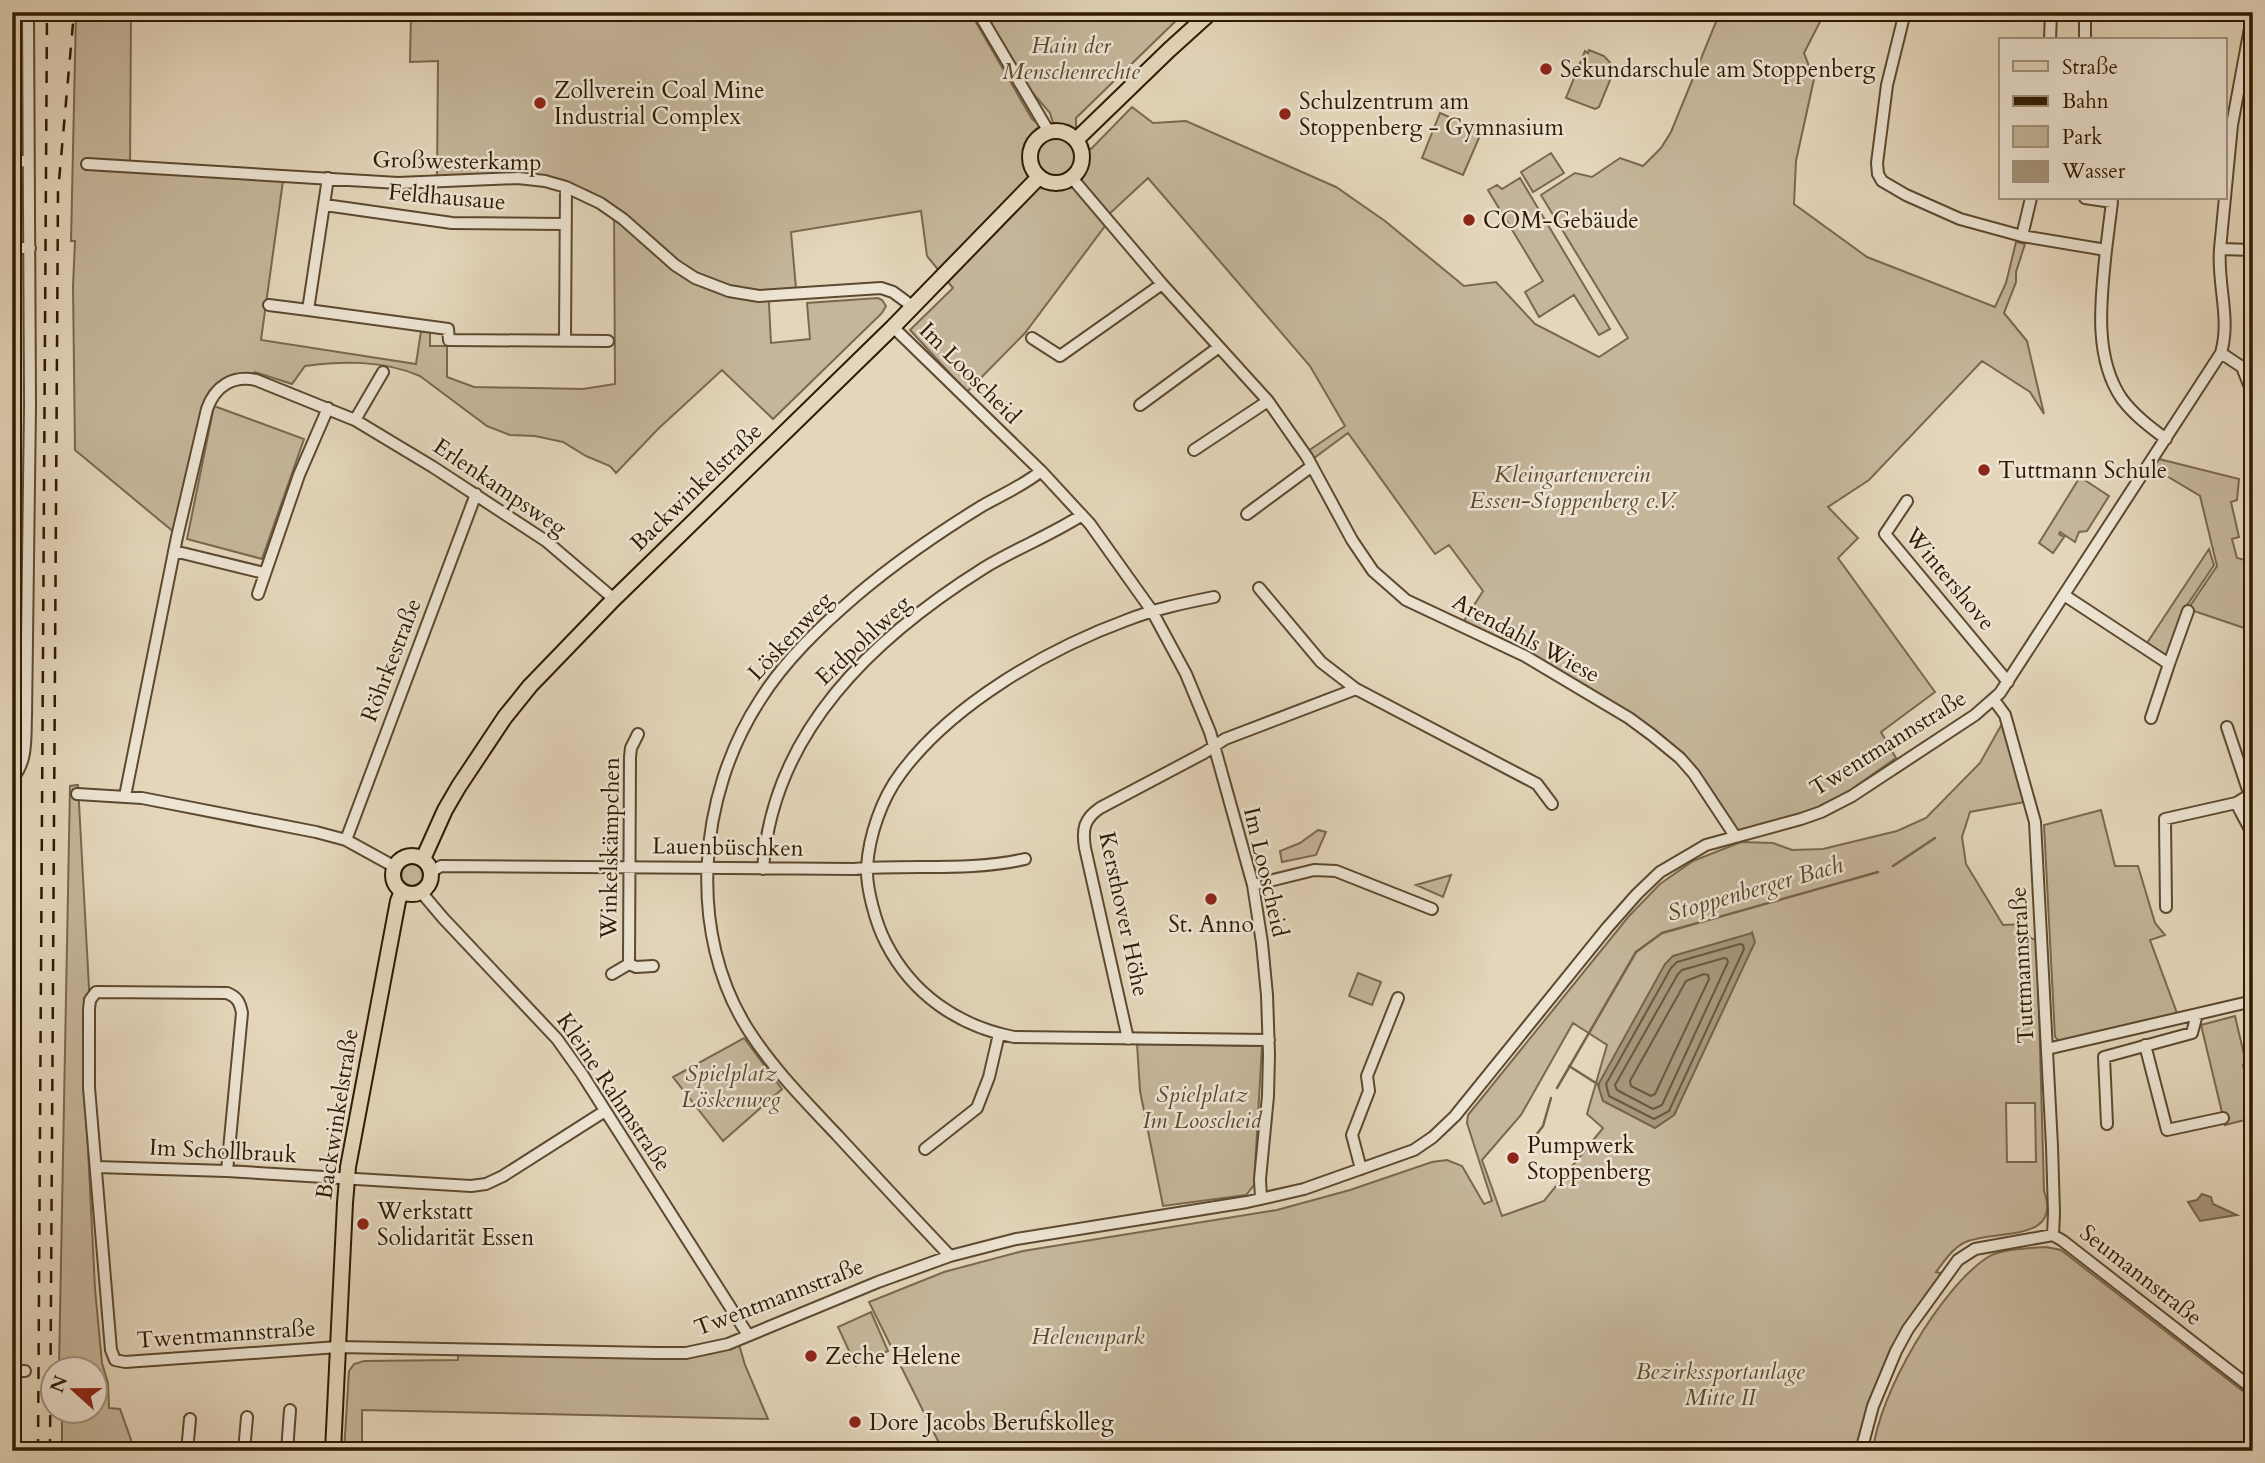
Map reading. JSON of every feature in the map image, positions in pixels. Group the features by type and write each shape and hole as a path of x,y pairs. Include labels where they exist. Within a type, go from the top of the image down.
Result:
{"main road":[{"path":"1076,140 1212,12"},
{"path":"1049,132 1064,132 1076,140 1082,158 1080,168 1072,177 1055,183 1039,177 1032,165 1031,150 1039,138 1049,132"},
{"name":"Backwinkelstraße","path":"427,865 445,810 505,717 530,686 614,599 893,327 1039,177"},
{"path":"416,856 427,865 429,883 421,892 412,894 402,891 394,881 395,867 406,857 416,856"},
{"name":"Backwinkelstraße","path":"334,1451 347,1178 402,891"}],"street":[{"path":"15,775 24,755 26,716 30,248 28,12"},
{"path":"978,12 1049,132"},
{"path":"1905,12 1884,103 1877,163 1882,181 1906,195 1988,228 2106,250"},
{"path":"2050,12 2050,38"},
{"path":"2085,12 2085,38"},
{"path":"2226,187 2232,125 2253,12"},
{"path":"12,159 29,162"},
{"name":"Großwesterkamp","path":"88,164 398,183 518,178 545,181 566,187 611,210 675,265 712,286 759,296 881,288 893,292 912,306"},
{"name":"Arendahls Wiese","path":"1072,177 1162,284 1268,401 1312,466 1361,555 1373,571 1406,600 1524,656 1629,718 1664,744 1694,774 1735,836"},
{"path":"308,310 328,178"},
{"path":"565,339 566,187"},
{"path":"2022,236 2031,200"},
{"path":"2098,200 2112,202 2101,306 2106,361 2120,396 2166,439"},
{"path":"2225,200 2219,268 2226,324 2221,353 2242,367 2253,394"},
{"name":"Feldhausaue","path":"325,205 452,223 566,224"},
{"path":"12,248 30,248"},
{"path":"2220,249 2253,250"},
{"path":"1032,338 1060,356 1162,284"},
{"path":"269,305 448,329 449,340 608,341"},
{"name":"Im Looscheid","path":"893,327 1041,471 1082,515 1119,562 1152,611 1181,663 1214,746 1253,885 1265,968 1269,1040 1261,1199"},
{"path":"1140,405 1219,347"},
{"name":"Twentmannstraße","path":"96,1167 111,1349 116,1360 125,1362 338,1347 686,1353 728,1344 878,1282 950,1256 1016,1239 1261,1199 1304,1189 1413,1150 1443,1128 1637,894 1660,872 1706,845 1821,812 1852,796 1994,700 2221,353"},
{"path":"355,420 383,372"},
{"name":"Erlenkampsweg","path":"125,796 174,551 207,409 220,387 232,380 249,378 291,392 355,420 546,541 614,599"},
{"path":"1194,450 1268,401"},
{"path":"258,594 299,475 328,408"},
{"path":"1247,514 1312,466"},
{"name":"Löskenweg","path":"950,1256 787,1081 749,1031 731,996 718,954 709,905 707,868 714,812 728,762 747,720 786,666 830,620 880,576 937,534 1027,482 1041,471"},
{"name":"Röhrkestraße","path":"346,840 476,495"},
{"name":"Wintershove","path":"1907,501 1885,534 2008,682"},
{"name":"Erdpohlweg","path":"763,869 767,834 779,789 801,741 829,699 876,652 940,598 1003,557 1082,515"},
{"path":"174,551 264,573"},
{"path":"1259,588 1321,662 1356,689 1537,785 1552,804"},
{"path":"2064,595 2169,664"},
{"path":"1214,597 1152,611 1100,631 1050,654 984,696 914,757 889,792 875,830 867,868 874,910 894,959 911,981 945,1010 962,1020 999,1034 1040,1038 1269,1040"},
{"path":"2151,718 2188,611"},
{"name":"Kersthover Höhe","path":"1128,1039 1085,848 1083,829 1087,819 1095,811 1226,739 1356,689"},
{"name":"Tuttmannstraße","path":"1994,700 2005,715 2035,822 2052,1146 2053,1235"},
{"path":"2166,907 2165,818 2236,803 2251,794 2227,726"},
{"name":"Winkelskämpchen","path":"629,964 630,757 638,734"},
{"path":"77,794 125,796 316,832 346,840 395,867"},
{"path":"2236,803 2253,835"},
{"name":"Lauenbüschken","path":"427,865 867,868 978,866 1025,859"},
{"path":"1253,885 1314,870 1336,871 1432,909"},
{"name":"Kleine Rahmstraße","path":"421,892 557,1039 748,1335"},
{"name":"Winkelskämpchen","path":"629,964 636,967 653,966"},
{"name":"Winkelskämpchen","path":"612,974 629,964"},
{"path":"96,1167 89,1088 89,1009 90,1000 96,992 227,993 235,996 242,1013 228,1171"},
{"path":"1361,1169 1352,1135 1369,1091 1367,1076 1398,998"},
{"path":"2047,1049 2253,1002"},
{"path":"2107,1124 2104,1057 2192,1033 2197,1014"},
{"path":"925,1149 976,1108 989,1077 999,1034"},
{"path":"2145,1045 2167,1130 2223,1118"},
{"name":"Im Schollbrauk","path":"96,1167 228,1171 471,1186 486,1184 503,1176 605,1111"},
{"name":"Seumannstraße","path":"1861,1451 1873,1406 1896,1351 1908,1329 1958,1260 1975,1249 2053,1235 2253,1389"},
{"path":"12,1371 25,1371"},
{"path":"287,1451 290,1410"},
{"path":"244,1451 247,1417"},
{"path":"187,1451 190,1419"}],"green space":[{"path":"12,12 26,12 27,160 12,158"},
{"name":"Kleingartenverein Essen-Stoppenberg e.V.","path":"76,12 131,12 130,169 283,181 261,340 416,364 421,331 430,332 430,346 447,346 447,377 474,387 583,389 615,384 614,208 546,180 437,179 438,61 410,62 411,12 970,12 1032,119 1049,132 1066,134 1091,149 1132,107 1153,123 1186,121 1336,187 1385,221 1464,286 1496,282 1535,324 1599,357 1628,338 1541,195 1575,173 1592,177 1620,158 1643,166 1661,148 1671,132 1720,12 1825,12 1804,53 1814,79 1796,161 1794,204 1867,257 1995,307 2006,283 2016,242 2025,244 2016,272 2016,282 2004,313 2027,341 2044,414 2030,392 1982,361 1869,480 1828,507 1858,538 1838,558 1935,692 1881,732 1896,758 1836,800 1736,833 1665,742 1462,624 1483,591 1449,545 1435,554 1348,433 1310,461 1305,453 1345,426 1310,366 1148,178 1106,217 1108,222 1025,333 967,392 910,330 953,288 927,256 921,211 791,232 796,288 771,290 771,343 810,339 807,303 878,298 886,306 882,313 773,419 722,370 658,429 616,473 610,466 563,442 535,436 510,435 487,426 420,376 392,367 363,363 305,366 292,384 255,372 218,385 175,533 75,450 75,241 71,241"},
{"name":"Hain der Menschenrechte","path":"982,12 1185,12 1076,118 1076,129 1066,130 1053,123 1050,113 1019,77"},
{"path":"1589,50 1604,56 1615,68 1599,107 1595,109 1566,98 1585,51 1588,53"},
{"path":"1440,113 1482,131 1463,175 1422,158"},
{"path":"1551,153 1564,173 1533,192 1521,172"},
{"path":"1520,178 1610,329 1599,335 1574,295 1539,317 1525,292 1543,281 1488,190 1497,185 1502,189"},
{"path":"214,406 304,439 262,559 187,539"},
{"path":"2155,458 2239,479 2237,500 2231,502 2239,537 2232,539 2237,558 2245,560 2253,593 2253,631 2188,609 2217,566 2200,496 2150,466"},
{"path":"2080,477 2109,496 2087,531 2079,532 2075,542 2060,532 2064,537 2053,553 2039,543"},
{"path":"2209,549 2214,565 2186,607 2169,661 2147,643"},
{"path":"12,552 20,554 16,611 12,611"},
{"path":"2003,722 2025,802 1970,812 1962,837 1966,864 2003,925 2028,924 2029,937 2037,941 2044,1191 2047,1207 2044,1219 2036,1226 2024,1231 1963,1243 1936,1272 1946,1274 1900,1340 1859,1451 943,1451 869,1302 944,1272 1023,1251 1277,1210 1350,1190 1432,1162 1447,1160 1462,1166 1484,1204 1492,1201 1467,1123 1468,1115 1629,916 1660,884 1693,861 1741,842 1773,843 1792,850 1823,849 1897,831 1926,818 1980,763","holes":["1752,933 1754,943 1674,1115","1573,1023 1607,1045 1587,1114 1603,1128 1544,1201 1502,1216 1482,1160 1521,1115","2006,1103 2035,1103 2036,1162 2007,1162"]},
{"path":"78,785 89,988 85,1088 95,1289 101,1354 59,1354 70,786"},
{"path":"2101,810 2115,866 2138,866 2155,923 2165,935 2150,940 2177,1013 2059,1041 2055,1037 2044,825"},
{"path":"1318,830 1326,832 1316,855 1282,862 1280,851 1300,843"},
{"path":"408,864 416,864 423,871 423,879 416,886 408,886 401,879 401,871"},
{"path":"1451,875 1443,897 1416,885"},
{"path":"1358,973 1381,982 1372,1005 1349,996"},
{"path":"2235,1016 2246,1063 2243,1065 2253,1103 2253,1118 2225,1125 2201,1025"},
{"name":"Spielplatz Löskenweg","path":"744,1038 782,1089 723,1141 673,1077"},
{"name":"Spielplatz Im Looscheid","path":"1137,1044 1262,1046 1254,1185 1246,1195 1163,1206 1140,1091"},
{"path":"2046,1247 2061,1250 2253,1399 2253,1451 1873,1451 1886,1401 1899,1373 1932,1317 1951,1292 1970,1272 1994,1254"},
{"path":"871,1312 888,1351 856,1366 838,1327"},
{"path":"738,1341 768,1419 362,1410 362,1451 344,1451 349,1371 354,1364 364,1361 458,1360 458,1355 658,1354"},
{"path":"108,1383 109,1408 120,1409 135,1451 62,1451 62,1424 108,1424"}],"water":[{"path":"1752,933 1755,942 1674,1115 1655,1128 1603,1101 1598,1085 1665,964 1673,956"},
{"path":"2202,1194 2211,1197 2213,1204 2237,1215 2200,1221 2188,1202 2197,1200"}],"waterway":[{"name":"Stoppenberger Bach","path":"1893,866 1935,838"},
{"name":"Stoppenberger Bach","path":"1557,1088 1636,952 1662,933 1878,872"},
{"path":"1569,1066 1599,1085"},
{"name":"Stoppenberger Bach","path":"1529,1144 1543,1126 1551,1098"}],"railway":[{"path":"38,1451 47,12"},
{"path":"50,1451 58,192 74,12"}],"place":[{"name":"Sekundarschule am Stoppenberg","path":"1546,69"},
{"name":"Zollverein Coal Mine Industrial Complex","path":"540,103"},
{"name":"Schulzentrum am Stoppenberg - Gymnasium","path":"1285,114"},
{"name":"COM-Gebäude","path":"1469,220"},
{"name":"Tuttmann Schule","path":"1984,470"},
{"name":"St. Anno","path":"1211,899"},
{"name":"Pumpwerk Stoppenberg","path":"1513,1158"},
{"name":"Werkstatt Solidarität Essen","path":"363,1224"},
{"name":"Zeche Helene","path":"811,1356"},
{"name":"Dore Jacobs Berufskolleg","path":"855,1422"}],"park label":[{"name":"Helenenpark","path":"1088,1336"},
{"name":"Bezirkssportanlage Mitte II","path":"1720,1384"}]}
